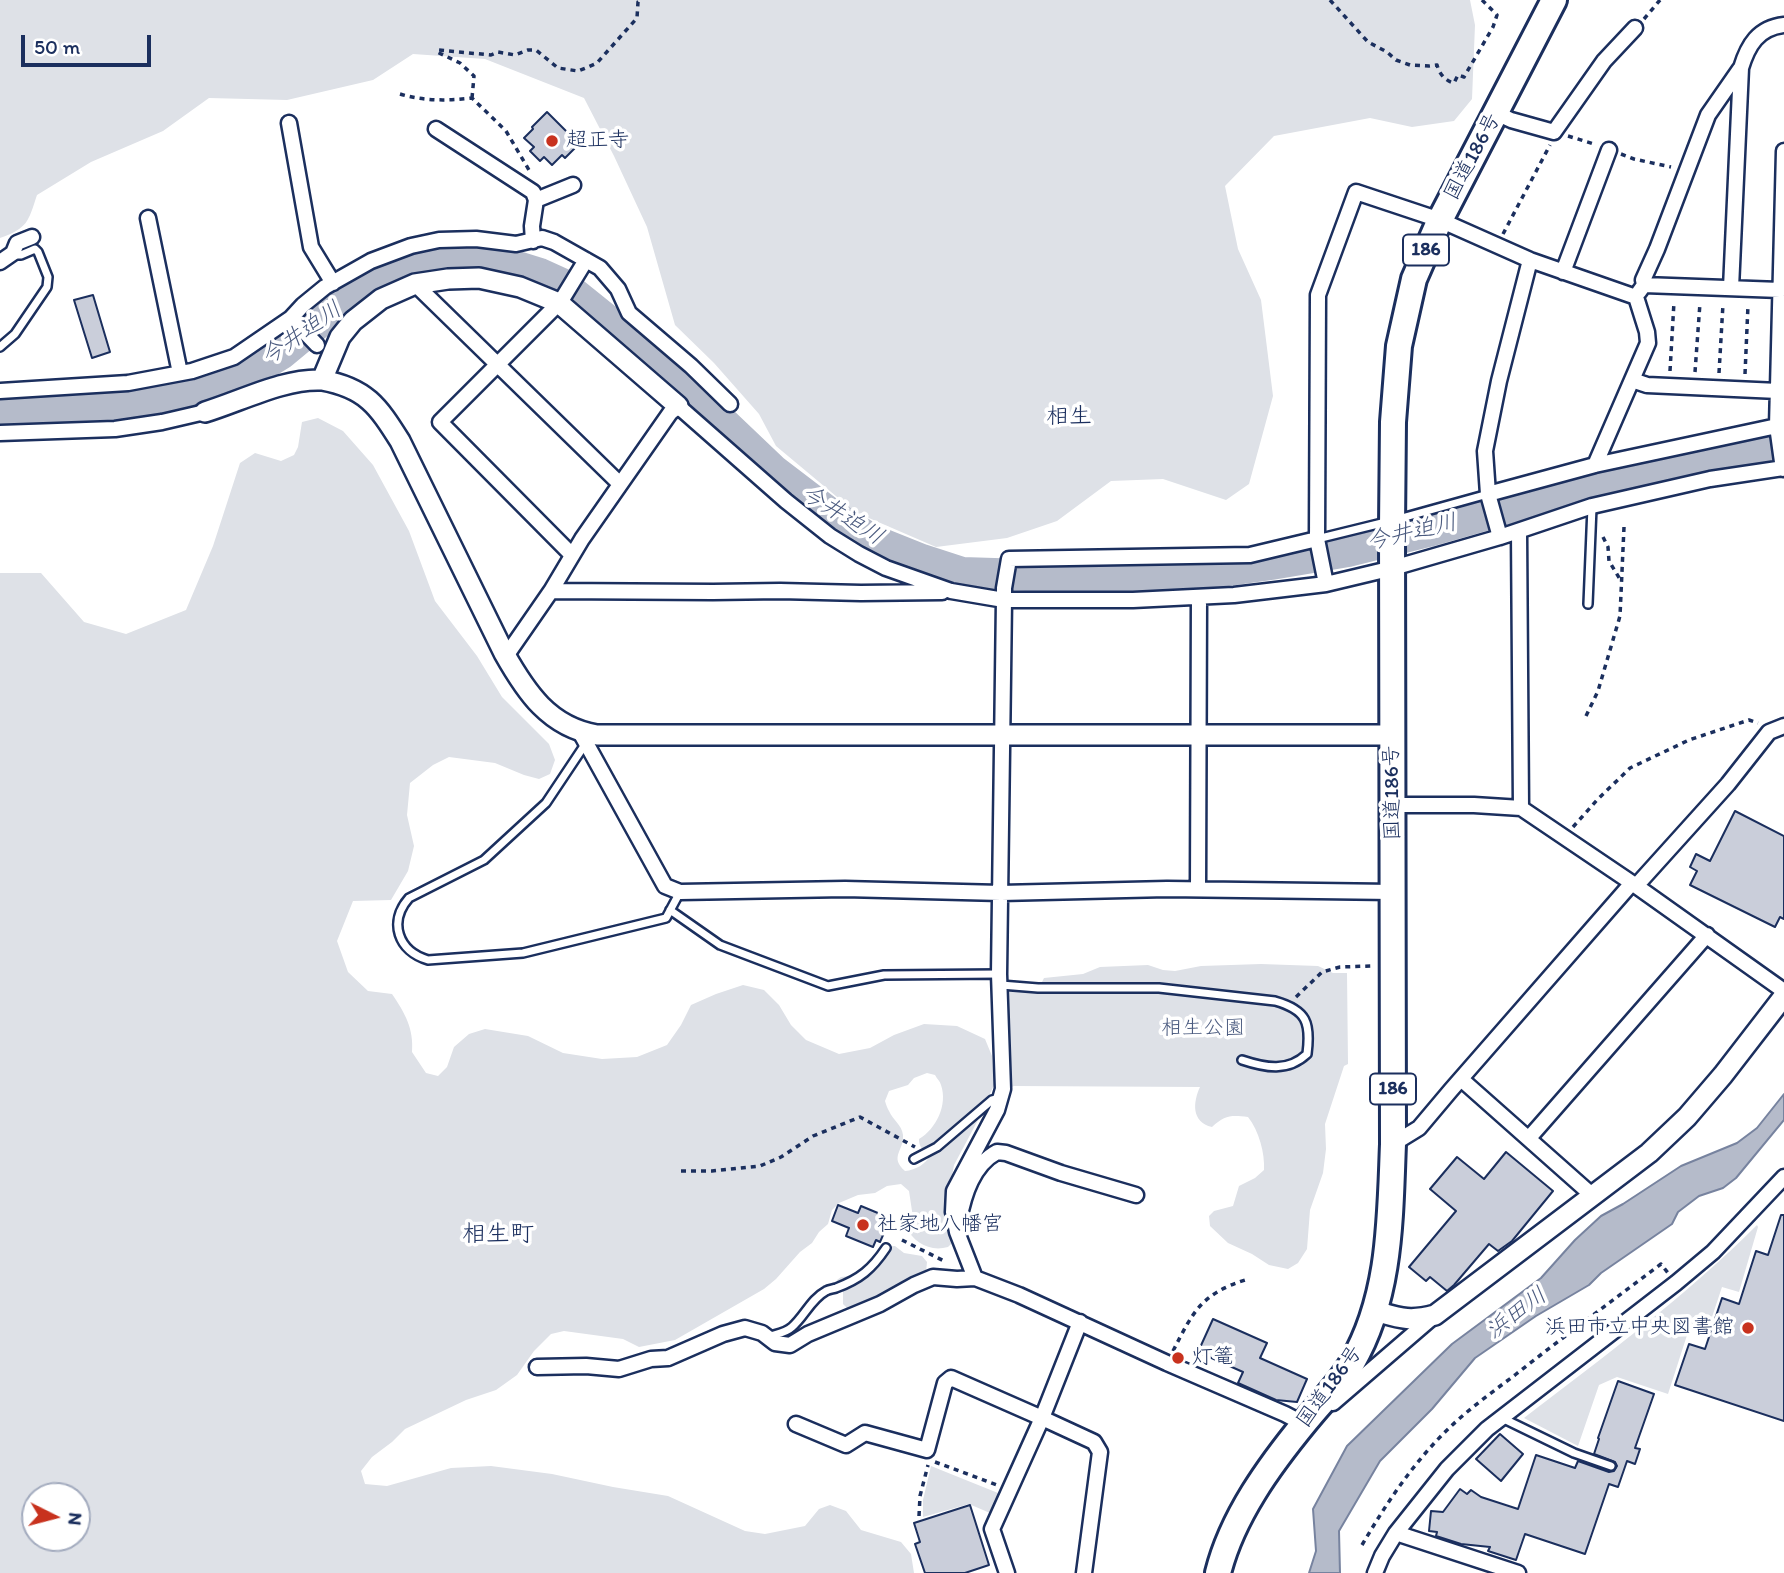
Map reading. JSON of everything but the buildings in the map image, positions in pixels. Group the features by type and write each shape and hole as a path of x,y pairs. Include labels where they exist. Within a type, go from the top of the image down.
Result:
{"highway":[{"name":"国道186号","path":"1218,1573 1223,1553 1239,1519 1263,1478 1352,1364 1375,1311 1388,1248 1393,1144 1392,524 1393,422 1399,346 1414,279 1440,219 1554,0"}],"street":[{"path":"1595,465 1648,343 1640,291 1708,115 1741,68 1751,41 1770,28 1784,25"},
{"path":"1496,113 1554,132 1604,61 1635,28"},
{"path":"1728,288 1741,68"},
{"path":"289,123 311,247 333,283"},
{"path":"436,129 535,196"},
{"path":"1563,272 1609,150"},
{"path":"551,591 951,591 1087,601 1234,595 1325,579 1393,563 1518,531 1592,506 1710,479 1783,467 1778,391 1784,152"},
{"path":"535,196 573,185"},
{"path":"1325,579 1318,542 1318,295 1356,192 1440,219 1563,272 1640,291 1675,286 1780,290"},
{"path":"533,241 535,196"},
{"path":"148,218 180,373"},
{"path":"6,259 17,243 32,237"},
{"path":"0,391 128,383 192,371 234,357 294,320 303,305 333,283 371,261 411,246 439,240 476,239 516,244 542,238 554,242 584,264 600,268 611,278 629,313 691,366 730,404"},
{"path":"1499,534 1489,497 1485,451 1499,381 1530,260"},
{"path":"572,555 440,422 560,302 584,264"},
{"path":"322,380 340,337 353,321 382,299 415,284 448,279 480,278 520,287 560,302 786,501 830,536 886,568 951,591"},
{"path":"415,284 620,484"},
{"path":"294,320 317,345"},
{"path":"0,433 115,429 162,422 205,412 311,379 347,386 361,393 378,408 400,441 506,656 529,694 551,715 583,737 665,886 680,892 845,889 1000,892 1198,889 1393,892"},
{"path":"1632,380 1647,385 1778,391"},
{"path":"506,656 620,484 670,413 678,406"},
{"path":"1489,497 1595,465 1780,429"},
{"path":"1518,531 1521,808"},
{"path":"975,1278 957,1232 953,1212 954,1191 997,1110 1003,1089 1000,892 1004,594 1008,562 1012,558 1250,555 1318,542"},
{"path":"1198,889 1199,597"},
{"path":"1393,1144 1419,1128 1634,884 1778,728"},
{"path":"583,737 1392,735"},
{"path":"537,1367 619,1368 651,1359 668,1358 723,1334 745,1328 762,1333 775,1343 790,1345 808,1334 880,1304 933,1277 975,1278 1019,1294 1304,1424 1338,1400 1435,1315 1648,1153 1688,1117 1784,994 1707,935 1521,808 1394,805"},
{"path":"1528,1138 1707,935"},
{"path":"1461,1079 1593,1196"},
{"path":"957,1232 961,1210 976,1171 981,1163 997,1152 1136,1195"},
{"path":"1375,1573 1396,1533 1447,1469 1487,1429 1713,1252 1784,1177"},
{"path":"1375,1311 1404,1320 1435,1315"},
{"path":"1007,1573 992,1529 1042,1418 1080,1322"},
{"path":"796,1424 846,1445 865,1433 927,1450 945,1383 951,1378 1094,1442 1100,1452 1084,1573"},
{"path":"1396,1533 1518,1573"}],"lane":[{"path":"0,347 15,334 49,281 35,249 6,259"},
{"path":"1318,542 1489,497"},
{"path":"1588,604 1592,506"},
{"path":"583,737 546,803 484,860 409,898 401,907 398,930 404,944 419,958 428,960 523,953 666,918 680,892"},
{"path":"670,909 720,945 828,986 884,975 1000,980 1038,988 1159,988 1275,1001 1289,1005 1309,1026 1307,1054 1299,1062 1290,1066 1256,1065 1242,1060"},
{"path":"914,1159 937,1147 992,1100 1000,1098"},
{"path":"767,1337 793,1327 803,1313 827,1290 833,1290 862,1276 886,1248"},
{"path":"1502,1418 1574,1453 1611,1466"}],"path":[{"path":"472,98 474,76 460,63 437,52 438,50 491,55 498,52 515,55 537,50 558,68 578,71 597,63 637,18 638,2 641,0"},
{"path":"1330,0 1368,42 1401,63 1437,65 1446,80 1454,83 1458,75 1464,77 1493,27 1497,15 1482,0"},
{"path":"1635,28 1660,0"},
{"path":"400,94 414,99 472,98 506,131 538,186 535,196"},
{"path":"1497,245 1555,136 1554,132"},
{"path":"1670,386 1675,286"},
{"path":"1694,387 1701,287"},
{"path":"1718,388 1728,288"},
{"path":"1744,390 1749,289"},
{"path":"1586,716 1598,691 1620,616 1624,527"},
{"path":"1608,547 1609,561 1622,583"},
{"path":"1572,829 1630,768 1689,740 1749,720 1778,728"},
{"path":"1289,1005 1322,972 1340,967 1378,966"},
{"path":"681,1171 760,1166 781,1157 813,1136 860,1117 916,1147 914,1159"},
{"path":"902,1240 975,1278"},
{"path":"1362,1545 1411,1470 1446,1431 1545,1351 1661,1264"},
{"path":"1167,1363 1193,1313 1205,1300 1230,1285 1245,1280"},
{"path":"919,1516 920,1496 929,1460 1010,1489"}],"green space":[{"path":"0,0 1470,0 1475,25 1472,99 1454,121 1412,127 1370,118 1274,136 1225,186 1238,249 1261,300 1273,396 1249,484 1226,500 1163,479 1111,481 1057,521 1007,538 936,547 855,512 776,446 759,414 714,363 675,325 647,227 584,98 485,59 413,54 373,80 287,100 209,98 163,131 91,162 37,195 26,223 0,238"},
{"path":"318,418 343,431 373,465 409,531 435,601 477,656 502,697 549,744 555,760 550,774 539,779 495,763 449,757 433,765 410,783 407,815 414,846 408,871 391,900 353,901 337,941 348,972 368,991 392,994 408,1021 412,1052 426,1073 438,1076 447,1067 454,1047 469,1034 485,1029 528,1036 563,1053 602,1059 637,1057 667,1045 691,1005 743,985 764,990 806,1040 839,1054 870,1048 894,1035 924,1024 957,1026 985,1039 992,1056 994,1085 954,1165 946,1209 947,1227 952,1238 948,1247 923,1245 909,1233 906,1227 912,1211 909,1191 901,1184 887,1186 875,1193 858,1195 839,1203 832,1210 828,1224 812,1243 764,1289 675,1340 639,1347 623,1339 564,1331 551,1334 534,1351 517,1375 496,1390 466,1400 405,1429 372,1457 361,1471 365,1484 387,1486 451,1468 491,1466 552,1474 668,1496 745,1531 765,1534 805,1526 819,1509 830,1505 846,1511 861,1530 901,1542 911,1554 914,1573 0,1573 0,573 41,573 84,622 126,634 186,610 213,546 240,463 255,453 281,461 294,455 302,422","holes":["927,1073 935,1075 943,1093 942,1108 931,1129 919,1139 922,1148 931,1154 920,1166 905,1171 898,1162 903,1141 902,1131 885,1101 889,1091 908,1085 914,1078"]},
{"name":"相生公園","path":"1148,965 1175,971 1201,966 1318,966 1333,973 1347,973 1348,1064 1344,1066 1325,1124 1323,1173 1310,1210 1307,1249 1298,1263 1288,1269 1269,1265 1228,1243 1210,1226 1209,1216 1214,1211 1233,1206 1239,1186 1264,1170 1260,1142 1248,1117 1228,1117 1212,1127 1200,1121 1195,1105 1200,1087 1008,1086 1008,980 1041,984 1044,978 1083,974 1100,967"},
{"path":"1757,1225 1739,1292 1722,1287 1706,1335 1689,1329 1668,1394 1617,1377 1599,1385 1578,1446 1524,1418 1673,1301"},
{"path":"895,1246 904,1253 922,1256 927,1262 926,1272 919,1280 853,1310 847,1308 843,1304 843,1291 837,1285 837,1280 850,1276 857,1282 862,1281 868,1261 882,1247"},
{"path":"931,1466 998,1493 990,1513 969,1504 923,1517 923,1500"}],"water":[{"name":"浜田川","path":"1784,1094 1784,1120 1736,1178 1723,1188 1699,1196 1678,1212 1672,1224 1601,1273 1589,1285 1536,1316 1475,1358 1432,1409 1380,1461 1339,1531 1340,1573 1309,1573 1316,1551 1313,1509 1347,1446 1452,1344 1541,1278 1601,1216 1681,1166 1737,1143 1757,1128"}],"waterway":[{"name":"今井迫川","path":"0,412 139,403 214,387 251,372 282,353 364,285 387,272 433,258 454,256 495,260 562,284 711,411 774,471 833,516 872,540 962,573 1136,576 1201,574 1271,564 1348,551 1428,531 1620,476 1713,456 1784,448"}],"place":[{"name":"超正寺","path":"552,141"},
{"name":"社家地八幡宮","path":"863,1225"},
{"name":"浜田市立中央図書館","path":"1748,1328"},
{"name":"灯篭","path":"1178,1358"}],"district":[{"name":"相生","path":"1069,417"},
{"name":"相生町","path":"498,1235"}]}
